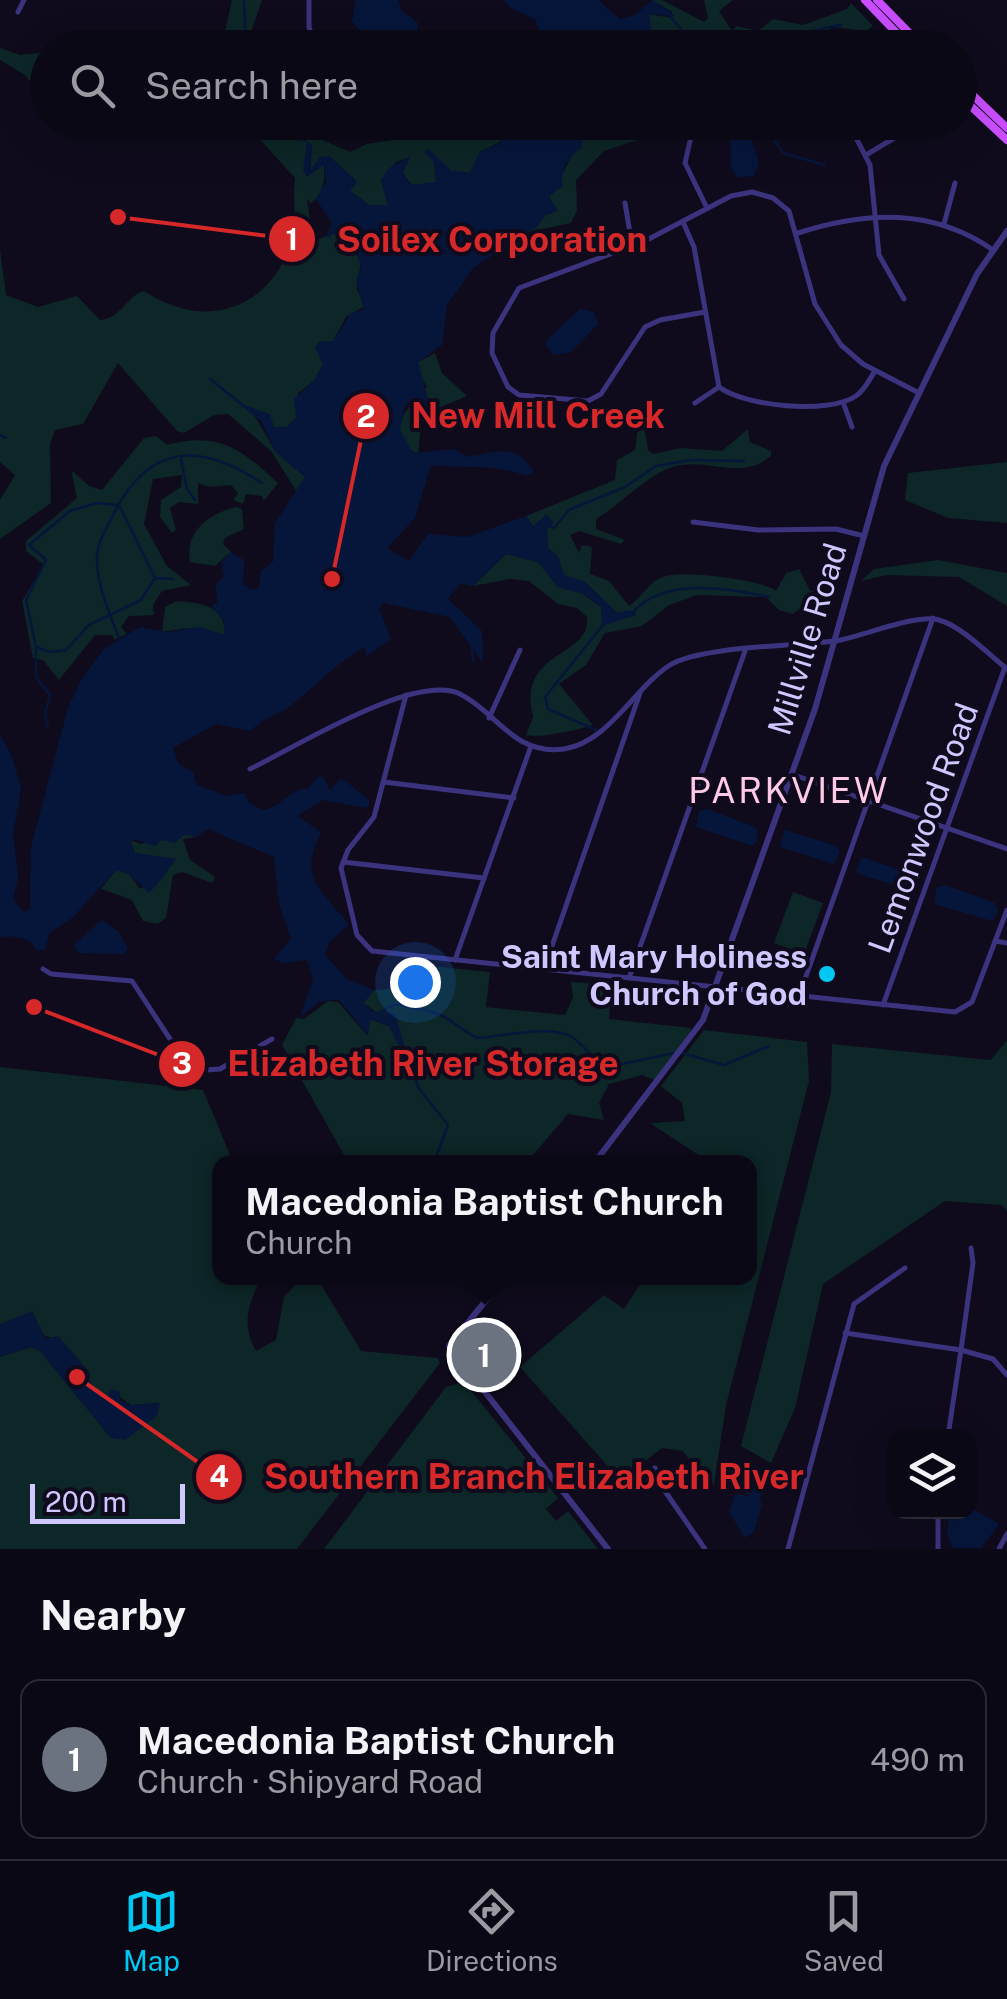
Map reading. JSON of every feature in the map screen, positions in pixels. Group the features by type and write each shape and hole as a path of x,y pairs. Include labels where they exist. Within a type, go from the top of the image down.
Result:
{"main road":[{"path":"865,0 894,30"},
{"path":"877,0 906,30"},
{"path":"977,99 1007,128"},
{"path":"977,112 1007,140"}],"street":[{"path":"18,12 24,0"},
{"path":"309,0 310,30"},
{"path":"690,140 685,163 707,208"},
{"path":"858,140 866,154 884,268 904,299"},
{"path":"866,154 891,140"},
{"path":"944,224 955,183"},
{"path":"705,312 660,320 645,327 595,398 581,402 525,397 513,392 491,346 514,292 632,245 742,193 763,194 789,212 798,233 809,289 822,318 852,356 919,392"},
{"path":"625,203 632,245"},
{"path":"798,233 844,220 874,217 944,224 993,250"},
{"path":"683,222 694,247 719,387 732,396 797,406 843,402 862,390 874,371"},
{"name":"Millville Road","path":"600,1155 701,1025 837,640 884,466 993,250 1007,231"},
{"path":"694,403 719,387"},
{"path":"843,402 852,427"},
{"path":"693,522 758,530 836,529 864,536"},
{"path":"799,996 933,618"},
{"path":"250,769 428,689 452,692 508,735 531,746 557,750 585,742 684,658 837,640 933,618 949,624 1006,668"},
{"path":"488,718 520,650"},
{"path":"628,978 745,650"},
{"name":"Lemonwood Road","path":"883,1005 1006,668"},
{"path":"544,969 642,690"},
{"path":"406,696 374,817 343,862 342,874 361,944 376,952 964,1010 974,1000 1007,910"},
{"path":"456,960 531,746"},
{"path":"791,774 1007,849"},
{"path":"384,782 514,798"},
{"path":"343,862 484,878"},
{"path":"996,941 1007,943"},
{"path":"43,969 51,974 132,981 191,1071 220,1068 272,1039"},
{"path":"949,1429 973,1263 970,1248"},
{"path":"788,1549 854,1304 905,1268"},
{"path":"498,1285 449,1346 608,1549"},
{"path":"845,1333 961,1350 994,1360 1007,1375"},
{"path":"655,1468 660,1484 705,1549"},
{"path":"937,1519 934,1533 938,1549"},
{"path":"999,1549 1007,1534"}],"green space":[{"path":"232,0 262,0 252,30 225,30"},
{"path":"652,0 662,0 704,22 708,18 704,0 733,0 719,11 731,30 650,30 649,14 672,18 672,12"},
{"path":"851,3 873,26 867,30 759,30 773,19 803,25 847,9"},
{"path":"0,48 20,55 30,54 30,81 25,75 0,60"},
{"path":"260,140 323,140 350,152 367,144 393,140 501,140 480,152 470,173 452,171 434,162 436,182 414,188 403,173 410,157 396,162 381,180 388,206 369,205 350,191 356,182 329,156 310,172 312,146 307,142 306,177 324,164 321,190 311,203 307,199 313,241 337,232 361,261 357,289 365,306 346,317 333,341 319,342 316,347 323,364 314,381 298,393 296,418 287,427 274,427 263,413 250,408 276,452 305,477 297,492 271,451 228,414 214,415 184,433 177,431 118,363 83,424 55,430 50,444 51,503 0,539 0,500 15,475 0,462 0,249 6,295 38,307 77,296 100,320 114,315 144,291 189,310 232,307 268,284 281,265 295,226 295,178"},
{"path":"637,140 604,151 576,180 577,210 571,223 528,232 545,215 553,213 549,196 563,184 560,178 581,141"},
{"path":"435,353 442,373 467,396 427,413 421,423 418,454 407,446 399,429 406,411 427,387 417,370 418,362"},
{"path":"641,408 648,450 653,454 681,448 722,451 748,429 750,442 771,451 771,456 749,467 681,465 648,480 596,519 596,529 625,540 621,544 579,531 570,535 579,553 582,545 592,547 590,574 609,581 629,606 655,582 676,574 740,580 776,591 786,573 799,569 810,591 838,593 807,603 793,614 779,610 766,597 697,595 669,605 642,626 605,633 586,665 559,684 593,725 550,735 526,735 533,717 531,695 535,679 544,667 578,641 585,631 587,617 577,608 558,604 529,581 510,579 473,586 506,554 538,562 558,587 581,593 601,607 603,615 636,615 634,611 617,613 586,583 564,575 558,557 548,548 547,529 553,523 533,526 526,516 615,480 617,460 635,450"},
{"path":"156,436 167,445 201,440 228,446 278,483 264,501 262,496 246,494 243,504 233,500 238,493 231,485 209,487 198,483 198,504 179,502 170,508 176,530 172,533 160,517 161,500 181,487 182,475 153,479 144,524 167,566 191,585 162,591 153,605 154,615 129,616 121,627 127,634 114,640 112,635 95,635 59,680 43,660 33,658 22,601 44,565 26,551 26,541 77,498 71,470 89,486 102,490 144,438"},
{"path":"1007,462 1007,523 948,518 905,500 908,473"},
{"path":"236,507 242,509 244,529 225,538 223,544 231,552 215,566 190,562 195,533 208,519"},
{"path":"938,560 1007,573 1007,606 959,577 887,575 861,581 874,569"},
{"path":"177,601 203,605 216,612 225,635 187,628 162,632 165,607"},
{"path":"189,834 196,837 183,839 190,860 215,877 212,883 182,872 173,875 166,918 158,924 143,921 132,900 101,889 116,870 129,874 140,889 174,863 135,853 130,840 141,844"},
{"path":"793,892 823,903 804,954 774,943"},
{"path":"421,965 490,972 486,1007 565,1015 573,997 571,982 612,985 609,1019 691,1028 689,1036 654,1080 642,1075 609,1084 599,1103 604,1120 568,1114 533,1155 344,1155 282,1045 296,1018 304,1019 328,1001 338,1002 367,1035 369,1019 389,1026 411,1069 396,1026 363,1003 374,990 418,987"},
{"path":"704,1030 807,1042 809,1081 757,1284 757,1155 698,1155 650,1123 685,1121 682,1103 661,1086"},
{"path":"1007,1040 1007,1211 1002,1205 945,1201 823,1284 795,1408 771,1463 741,1446 831,1092 832,1044 991,1060"},
{"path":"0,1067 203,1090 230,1155 212,1155 212,1285 258,1285 248,1314 256,1351 276,1340 284,1297 295,1285 321,1285 361,1351 438,1358 440,1363 297,1549 0,1549 0,1357 31,1347 40,1351 111,1438 160,1403 131,1405 110,1390 108,1397 102,1396 89,1382 90,1373 61,1340 0,1324"},
{"path":"639,1285 757,1285 726,1405 714,1485 702,1478 683,1451 662,1448 620,1480 520,1367 604,1295 624,1309"},
{"path":"464,1382 558,1498 546,1509 556,1521 568,1511 598,1549 324,1549 446,1387"}],"water":[{"path":"356,0 398,0 401,10 418,23 417,30 359,30 352,21"},
{"path":"504,0 598,0 620,19 635,15 652,0 676,16 649,14 652,30 539,30 535,19 509,7"},
{"path":"295,140 305,140 312,146 309,172 320,157 329,156 357,181 350,191 370,205 388,205 381,180 389,168 410,157 403,173 410,185 436,182 434,162 424,152 428,149 452,171 470,173 480,152 502,140 583,140 581,149 566,165 562,187 549,196 558,211 545,215 539,225 473,268 447,305 442,345 418,362 430,407 425,409 414,401 405,405 400,430 413,453 454,449 467,457 504,451 520,456 534,472 526,476 491,468 431,465 415,518 387,548 409,561 428,534 467,537 526,516 533,526 547,514 553,522 547,529 548,548 558,557 564,575 585,582 617,613 630,610 636,615 602,626 601,606 581,593 558,587 538,562 506,554 473,586 461,583 448,599 482,631 483,663 450,617 384,603 379,608 391,639 367,656 364,647 290,706 250,731 216,724 173,748 179,764 193,772 197,785 227,796 245,793 249,803 263,810 295,791 308,788 318,777 323,777 330,790 340,779 345,781 370,801 367,808 322,800 297,816 321,832 314,848 312,873 349,925 330,941 325,955 347,979 374,990 363,1003 373,1012 396,1016 412,1073 389,1026 370,1019 368,1035 338,999 319,1002 300,1017 313,979 307,960 283,963 274,959 291,938 279,904 274,857 208,829 196,837 185,834 175,843 162,840 155,846 130,841 135,853 176,859 149,893 129,874 116,870 73,917 49,933 45,950 37,950 21,938 0,937 0,735 11,754 21,788 13,834 18,878 13,900 24,912 30,910 31,847 68,708 80,682 103,650 140,627 168,632 200,627 225,635 224,621 211,606 217,603 216,584 224,576 221,563 231,552 244,560 243,584 251,590 259,587 261,571 273,562 275,523 305,477 276,452 258,415 244,405 270,414 274,427 287,427 296,418 294,399 314,381 323,364 315,347 319,342 333,341 351,313 364,310 356,280 361,268 358,255 347,254 347,244 337,232 326,238 332,223 316,199 326,182 324,165 307,177 303,169 307,142"},
{"path":"730,140 752,140 759,163 754,176 737,177 731,168"},
{"path":"580,309 594,312 598,324 571,352 554,355 546,345 548,339"},
{"path":"707,809 757,828 757,841 753,846 696,827 699,811"},
{"path":"785,830 836,846 840,851 834,864 780,847"},
{"path":"862,857 917,876 915,891 859,874 856,870"},
{"path":"945,885 995,903 998,912 992,921 935,904 936,888"},
{"path":"102,920 119,932 128,949 124,954 78,953 74,945"},
{"path":"32,1311 46,1339 58,1336 90,1373 89,1382 102,1396 108,1397 110,1389 120,1392 120,1400 131,1405 160,1403 157,1416 125,1440 111,1438 40,1351 30,1347 0,1357 0,1324"},
{"path":"740,1459 763,1469 765,1492 759,1498 762,1504 754,1531 745,1538 729,1512 735,1494 754,1497 736,1490"},
{"path":"977,1511 999,1524 981,1548 953,1548 947,1533 949,1519 977,1519"}],"waterway":[{"path":"244,0 245,30"},
{"path":"670,16 682,30"},
{"path":"815,30 841,25"},
{"path":"774,140 783,153 825,165"},
{"path":"210,379 260,419"},
{"path":"0,435 6,438"},
{"path":"120,640 101,589 97,557 114,513 143,473 178,456 197,456 239,470 262,483"},
{"path":"181,459 187,489 195,500"},
{"path":"547,526 554,528 569,510 625,487 656,466 692,460 744,461"},
{"path":"97,503 119,505 155,578 141,600 89,625 66,650 50,652 36,647 26,600 46,560 29,545 70,511 97,503"},
{"path":"155,578 173,579"},
{"path":"633,612 646,601 679,590 717,589 769,597"},
{"path":"596,730 548,709 545,697 603,625"},
{"path":"36,647 36,677 50,695 45,715 48,728"},
{"path":"472,648 473,662"},
{"path":"384,1010 399,1005 435,1013 477,1038 539,1031 563,1033 608,1067 674,1053"},
{"path":"376,1015 382,1011 394,1015"},
{"path":"682,1053 724,1065 769,1046"},
{"path":"412,1070 418,1087 448,1125 437,1155"}],"place":[{"name":"Soilex Corporation","path":"118,217"},
{"name":"New Mill Creek","path":"332,579"},
{"name":"Saint Mary Holiness Church of God","path":"827,974"},
{"name":"Elizabeth River Storage","path":"34,1007"},
{"name":"Macedonia Baptist Church","path":"484,1355"},
{"name":"Southern Branch Elizabeth River","path":"77,1377"}],"district":[{"name":"PARKVIEW","path":"789,790"}]}
